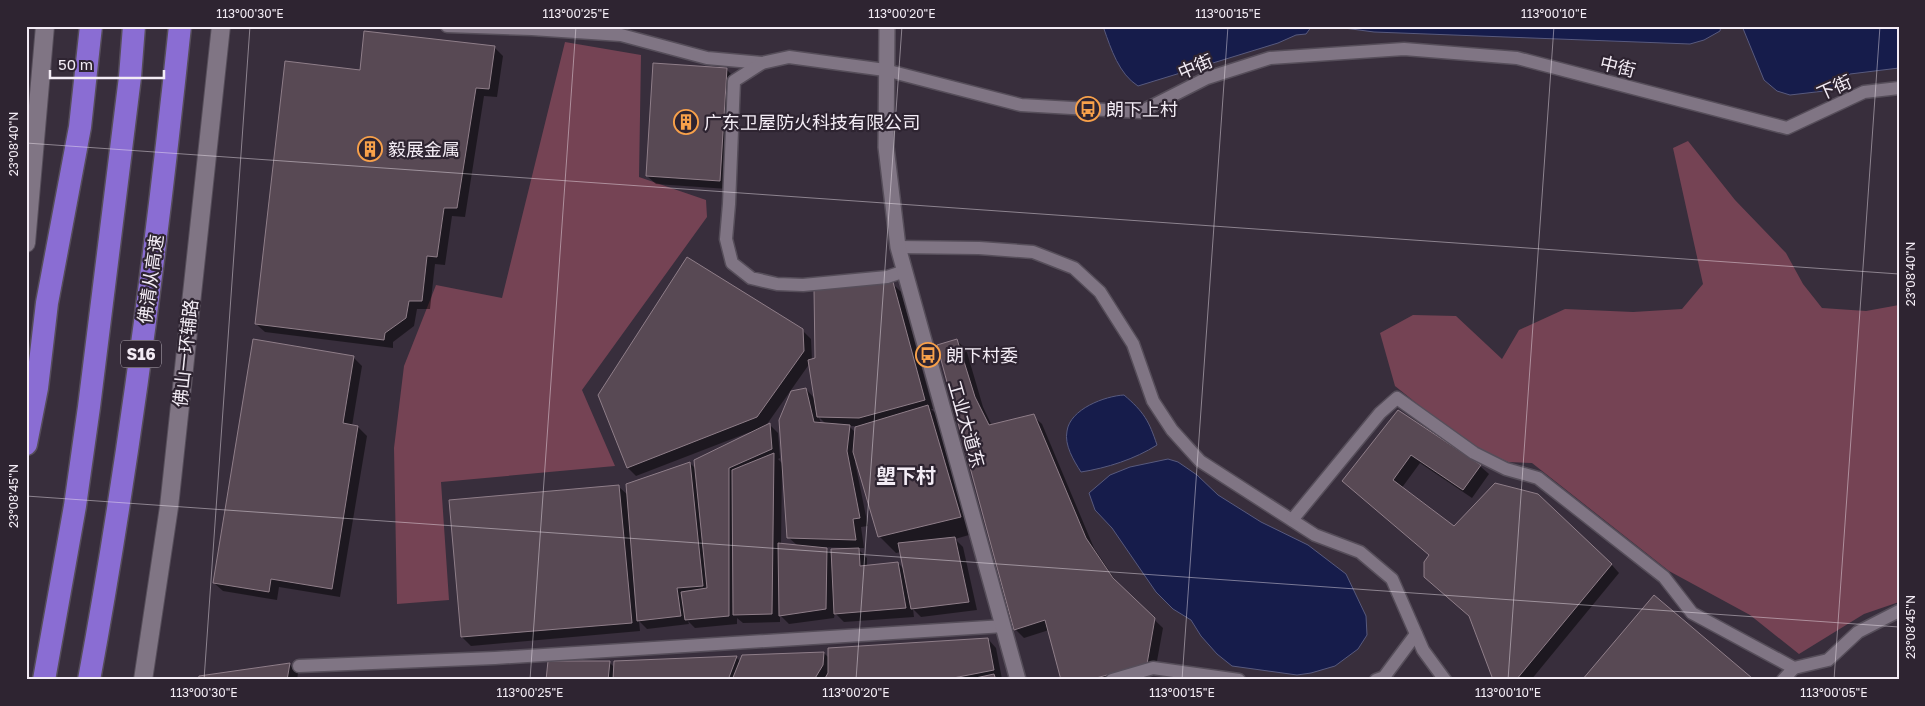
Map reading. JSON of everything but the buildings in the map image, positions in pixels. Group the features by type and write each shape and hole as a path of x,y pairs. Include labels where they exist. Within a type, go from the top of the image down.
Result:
{"highway":[{"path":"64,210 76,26"},
{"path":"26,444 38,388 47,303 80,127 91,26"},
{"name":"S16","path":"44,680 75,506 89,407 130,77 134,26"},
{"name":"佛清从高速","path":"89,680 127,454 156,240 180,26"}],"main road":[{"path":"26,243 45,26"},
{"name":"佛山一环辅路","path":"143,680 170,497 221,26"}],"street":[{"path":"447,26 621,35 707,58 762,63"},
{"name":"工业大道东","path":"886,26 886,147 898,247 1018,680"},
{"name":"中街","path":"762,63 789,57 885,70 1020,105 1140,112 1207,78 1270,58 1404,48 1517,58 1787,128"},
{"path":"762,63 734,81 726,239 732,263 751,278 777,284 803,286 887,277 905,271"},
{"name":"下街","path":"1787,128 1864,92 1899,88"},
{"path":"898,247 979,248 1034,252 1074,268 1100,292 1133,344 1153,401 1172,430 1200,461 1315,535 1360,552 1392,580 1423,650 1445,680"},
{"path":"1292,520 1380,413 1397,398 1474,453 1506,469 1538,478 1664,577 1692,613 1794,668"},
{"path":"1783,680 1794,668 1828,660 1858,632 1899,611"},
{"path":"299,666 495,658 1004,626"},
{"path":"1376,680 1384,677 1416,634"},
{"path":"1112,680 1153,668 1239,680"}],"shaded area":[{"path":"1105,26 1312,26 1306,34 1296,35 1278,43 1138,86 1131,81 1116,61 1104,29"},
{"path":"1341,26 1721,26 1720,31 1704,40 1690,44 1374,32"},
{"path":"1742,26 1899,26 1899,68 1850,74 1833,90 1790,95 1777,91 1764,80"},
{"path":"565,42 641,55 639,177 706,200 707,217 582,390 615,466 441,482 449,600 397,604 394,448 404,366 436,285 502,298"},
{"path":"1688,141 1735,200 1786,253 1803,284 1822,308 1866,311 1899,305 1899,602 1864,614 1799,654 1750,615 1669,571 1532,463 1508,462 1466,443 1395,386 1380,333 1413,315 1456,316 1502,359 1519,330 1565,309 1633,312 1682,309 1703,284 1673,148"},
{"path":"1124,395 1145,417 1157,445 1140,455 1101,468 1081,472 1070,453 1067,442 1066,436 1070,423 1074,416 1090,405 1108,398"},
{"path":"1168,459 1178,462 1197,475 1218,495 1261,522 1308,545 1346,574 1366,616 1367,635 1358,649 1335,666 1297,675 1232,666 1217,654 1201,636 1191,620 1173,609 1156,592 1112,528 1095,510 1089,493 1110,475 1130,467"}],"place":[{"name":"朗下上村","path":"1088,109"},
{"name":"广东卫屋防火科技有限公司","path":"686,122"},
{"name":"毅展金属","path":"370,149"},
{"name":"朗下村委","path":"928,355"}],"district":[{"name":"塱下村","path":"906,475"}]}
